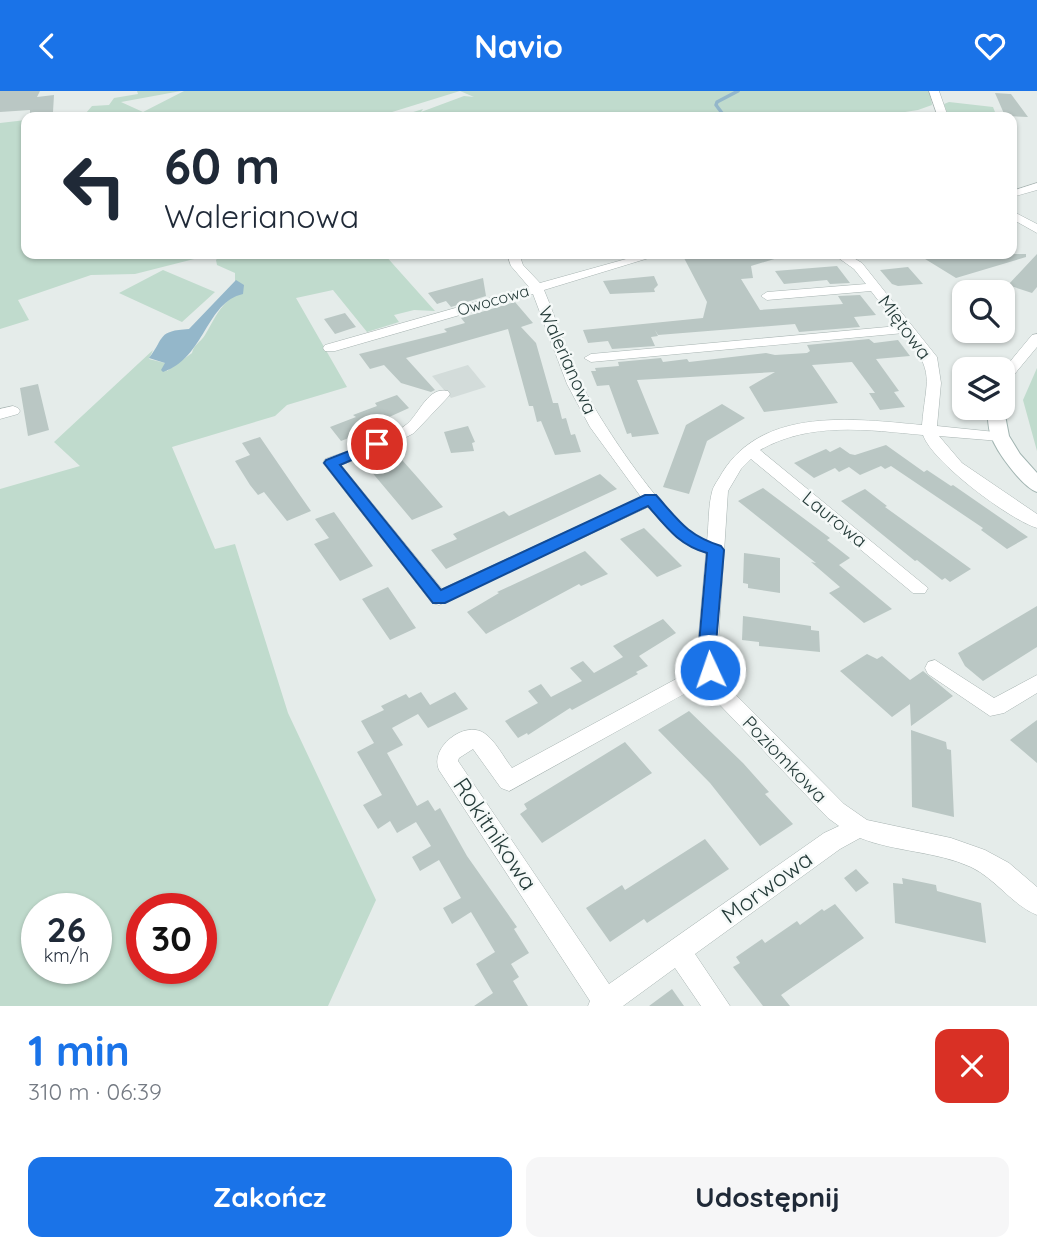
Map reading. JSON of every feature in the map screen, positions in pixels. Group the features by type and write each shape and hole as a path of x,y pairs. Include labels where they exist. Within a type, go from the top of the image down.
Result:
{"street":[{"path":"934,91 941,112"},
{"path":"1017,217 1037,229"},
{"name":"Walerianowa","path":"515,259 517,266 537,288 585,404 598,427 651,499 681,534 694,543 716,550"},
{"name":"Owocowa","path":"330,348 638,259"},
{"name":"Miętowa","path":"847,259 858,266 926,349 933,364 929,431"},
{"path":"767,296 875,287"},
{"name":"Walerianowa","path":"591,358 909,328"},
{"path":"1015,365 1037,338"},
{"path":"443,394 435,398 419,421 408,431 331,463 439,598 651,499"},
{"path":"998,420 1000,436 1013,458 1037,485"},
{"name":"Poziomkowa","path":"929,431 829,424 776,434 750,450 729,472 720,491 708,644 710,670 725,697 836,811 874,834 951,849 977,858 1000,871 1037,903"},
{"path":"1000,436 929,431 935,447 948,461 1037,522"},
{"name":"Laurowa","path":"750,450 919,588"},
{"path":"935,668 990,707 997,706 1037,683"},
{"name":"Rokitnikowa","path":"604,1004 447,763 449,753 466,740 478,740 509,781 710,670"},
{"name":"Morwowa","path":"604,1004 832,841 859,827"},
{"path":"678,951 717,1006"}],"shaded area":[{"path":"468,365 486,387 451,398 432,376"}],"green space":[{"path":"137,91 181,91 121,102 143,112 87,112 92,106 109,105 114,98 138,94"},
{"path":"184,91 460,91 392,112 143,112"},
{"path":"460,91 930,91 932,105 905,112 421,112 464,96 474,97"},
{"path":"949,102 993,107 995,112 947,112 944,104"},
{"path":"21,121 21,259 194,259 135,274 91,275 18,300 29,320 0,329 0,123"},
{"path":"388,259 435,311 414,310 394,315 399,322 367,332 333,290 296,298 347,387 287,405 275,416 172,447 215,549 235,544 288,713 376,900 328,1006 0,1006 0,489 80,466 54,442 153,350 149,359 165,363 167,371 192,353 221,309 235,295 235,273 217,265 216,260"},
{"path":"163,270 215,292 182,322 119,293"},
{"path":"1037,368 1037,451 1023,400"}],"water":[{"path":"236,280 244,285 243,294 231,299 221,308 188,355 163,372 161,370 165,363 149,358 163,336 172,331 189,329"}],"building":[{"path":"0,91 40,91 37,97 54,95 53,112 0,112"},
{"path":"995,93 1011,94 1028,117 1017,117 1017,112 1003,112"},
{"path":"1017,254 1026,254 1026,257 956,278 925,259 1017,259"},
{"path":"1037,254 1037,287 1032,293 1015,287 1015,280 1013,280"},
{"path":"685,259 774,259 751,266 753,278 741,279 760,310 843,304 838,296 860,295 876,315 854,317 860,327 799,332 795,324 658,335 655,330 658,336 651,337 655,346 612,349 608,341 588,343 583,330 703,318 707,302"},
{"path":"837,266 850,283 830,284 827,280 784,284 775,271"},
{"path":"908,267 923,284 898,286 892,284 880,270"},
{"path":"654,276 658,285 654,289 655,292 610,294 603,281"},
{"path":"483,278 486,296 451,307 446,301 437,304 428,293"},
{"path":"515,302 533,323 521,327 536,343 553,403 558,403 562,419 566,418 571,435 575,434 581,452 555,455 541,421 537,422 533,406 529,406 508,329 406,358 435,390 431,392 401,383 384,365 370,369 359,354 447,332 444,329 465,323 461,318"},
{"path":"345,313 356,327 335,334 324,319"},
{"path":"869,339 874,343 898,340 910,356 876,359 899,391 894,392 905,407 880,410 869,393 875,393 852,362 812,365 838,403 764,412 749,387 775,372 637,380 659,434 632,437 631,433 627,434 609,385 597,386 591,371 596,371 595,368 619,366 618,362 661,358 663,362 687,359 689,362 766,353 807,353 810,351 807,345"},
{"path":"38,384 49,430 28,436 20,388"},
{"path":"397,395 409,408 365,428 367,431 341,441 330,427 377,406 375,403"},
{"path":"722,404 745,418 707,441 689,494 663,487 686,425"},
{"path":"468,426 475,442 472,443 474,451 451,453 444,432"},
{"path":"260,437 311,511 287,521 264,492 258,495 250,485 235,461 250,455 242,443"},
{"path":"886,445 924,472 927,470 953,485 1028,537 1007,549 981,530 983,528 891,466 885,469 881,466 860,475 849,467 839,472 835,468 814,478 794,463 826,449 830,452 840,447 855,455"},
{"path":"395,452 443,507 412,520 365,464"},
{"path":"600,474 617,489 446,569 431,550 457,539 453,534 504,511 509,516"},
{"path":"763,488 830,538 827,540 850,558 839,565 892,609 864,623 829,593 840,587 811,562 816,563 738,501"},
{"path":"865,489 887,506 885,507 971,569 950,582 945,578 942,580 915,561 841,501"},
{"path":"334,512 373,566 340,581 314,544 329,538 315,519"},
{"path":"644,528 682,566 657,577 620,539"},
{"path":"585,551 608,574 581,586 579,584 486,634 467,612 499,593 497,592"},
{"path":"744,553 780,558 780,593 748,588 748,584 743,583"},
{"path":"388,587 416,628 390,640 362,599"},
{"path":"1037,606 1037,647 983,681 965,666 958,653"},
{"path":"743,616 811,626 811,630 819,631 820,652 759,646 759,642 742,640"},
{"path":"663,619 676,633 639,656 648,666 636,672 638,674 572,710 570,708 528,735 527,733 518,738 505,721 538,703 528,691 541,684 551,697 582,681 570,668 583,661 594,673 623,657 613,646"},
{"path":"867,654 877,659 882,656 910,680 923,671 953,696 911,726 910,704 892,717 840,671"},
{"path":"421,692 430,705 455,692 468,709 428,728 418,714 392,728 403,745 387,753 417,806 428,800 435,811 440,808 467,856 517,927 514,929 529,953 511,964 519,977 513,981 528,1006 474,1006 493,993 476,964 495,952 471,912 452,924 443,908 461,898 439,860 420,871 412,857 431,846 416,822 397,833 390,821 378,829 363,805 382,795 357,752 374,743 361,721 384,710 381,706 406,694 409,698"},
{"path":"689,711 743,763 769,792 765,794 793,824 760,846 710,783 658,730"},
{"path":"1037,720 1037,763 1010,740"},
{"path":"911,730 946,742 947,749 951,750 954,817 912,807"},
{"path":"625,742 652,773 542,843 520,814 527,809 524,804"},
{"path":"705,839 729,869 647,923 644,919 610,942 586,908 622,885 625,890"},
{"path":"856,869 869,883 856,892 844,878"},
{"path":"902,878 936,885 937,891 981,903 986,943 895,923 893,883 903,884"},
{"path":"835,904 864,938 781,995 790,1006 763,1006 733,967 740,963 736,957 762,939 765,943 797,921 800,925 822,909 824,911"},
{"path":"672,989 684,1006 649,1006"}],"waterway":[{"path":"721,112 717,102 738,91"}],"route":[{"path":"377,444 331,463 439,598 651,499 681,534 694,543 716,550 708,644 710,670"}]}
